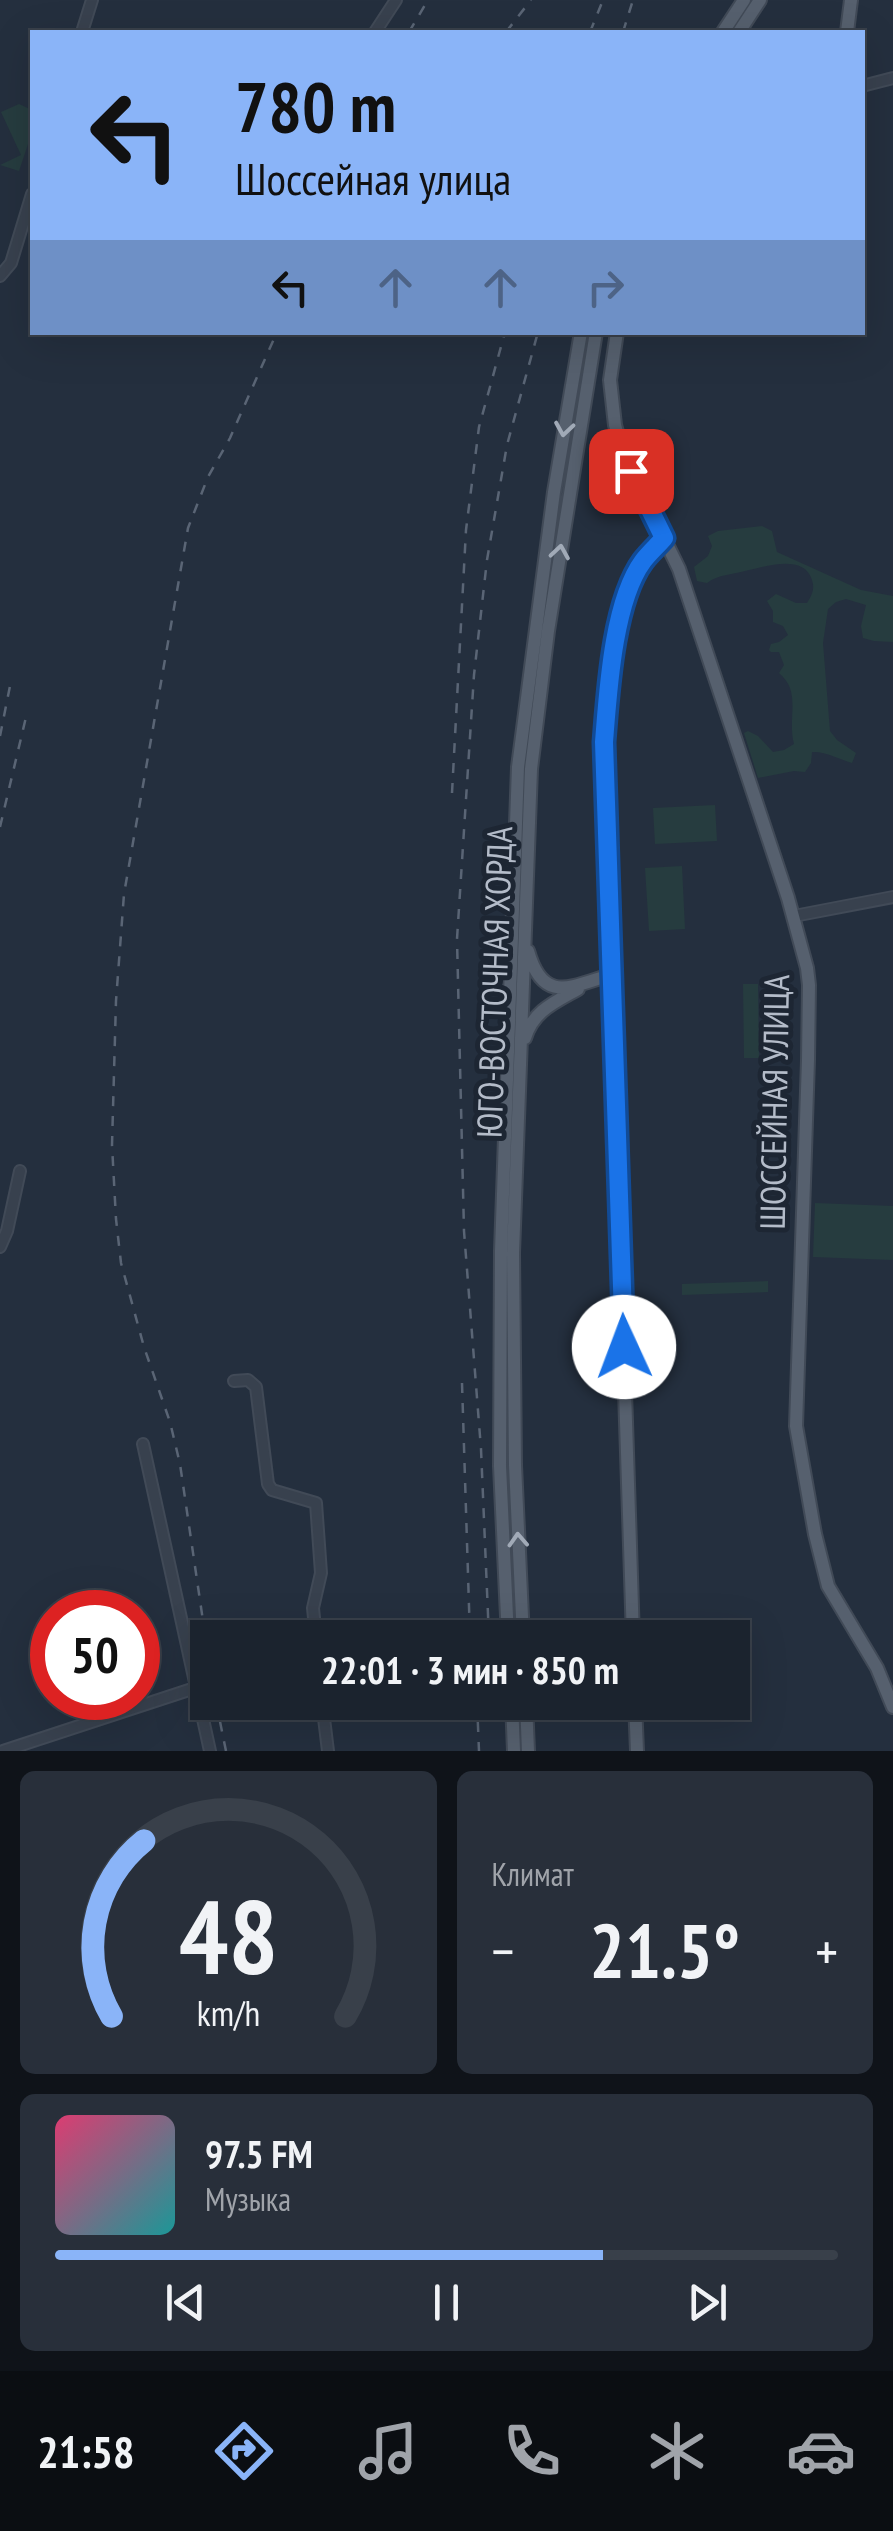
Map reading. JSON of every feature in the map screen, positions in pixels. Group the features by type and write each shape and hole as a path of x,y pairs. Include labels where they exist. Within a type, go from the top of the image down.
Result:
{"main road":[{"path":"724,30 744,0"},
{"path":"740,30 760,0"},
{"path":"847,30 851,0"},
{"name":"ЮГО-ВОСТОЧНАЯ ХОРДА","path":"507,1620 500,1466 501,1251 518,766 554,492 580,335"},
{"name":"ЮГО-ВОСТОЧНАЯ ХОРДА","path":"522,1620 515,1465 513,1253 534,750 548,631 596,335"},
{"name":"ШОССЕЙНАЯ УЛИЦА","path":"617,335 610,380 623,454 683,580 808,968 796,1426 828,1586 877,1668 893,1708"},
{"path":"632,1620 604,742 620,622 629,588 642,562 664,538"},
{"path":"526,944 538,974 550,986 566,988 610,975"},
{"path":"522,1050 528,1028 540,1012 593,980"},
{"path":"513,1720 514,1751"},
{"path":"527,1720 528,1751"},
{"path":"636,1720 637,1751"}],"street":[{"path":"83,30 92,0"},
{"path":"376,30 396,0"},
{"path":"865,86 893,78"},
{"path":"0,276 10,263 30,200"},
{"path":"794,916 893,897"},
{"path":"0,1247 20,1171"},
{"path":"234,1380 248,1380 256,1387 268,1484 272,1490 316,1503 321,1573 314,1620"},
{"path":"142,1444 190,1665"},
{"path":"3,1751 190,1690"},
{"path":"203,1720 210,1751"},
{"path":"324,1720 328,1751"}],"green space":[{"path":"19,104 30,109 30,138 19,171 0,165 21,155 1,112"},
{"path":"762,526 772,531 777,552 861,590 893,596 893,642 863,638 861,626 866,605 846,599 828,609 823,643 830,731 856,753 852,763 812,752 805,772 758,778 744,733 758,736 773,752 794,744 792,697 779,673 784,665 779,652 769,650 771,644 788,635 783,626 773,622 773,611 767,601 776,594 796,603 807,603 812,580 801,567 783,564 725,575 707,583 697,581 694,567 708,556 712,546 708,536 718,531"},
{"path":"715,805 717,841 655,844 653,808"},
{"path":"682,866 685,929 649,931 645,868"},
{"path":"743,984 758,984 759,1058 744,1058"},
{"path":"815,1203 893,1206 893,1260 813,1257"},
{"path":"768,1281 768,1292 682,1295 682,1284"}],"railway":[{"path":"410,30 428,0"},
{"path":"508,30 531,0"},
{"path":"591,30 603,0"},
{"path":"624,30 633,0"},
{"path":"203,1620 180,1464 121,1263 112,1145 116,1001 124,894 188,528 276,335"},
{"path":"452,793 466,530 479,427 504,335"},
{"path":"488,1620 481,1449 464,1231 457,939 474,675 487,560 507,445 537,335"},
{"path":"0,736 11,681"},
{"path":"0,827 26,717"},
{"path":"462,1383 469,1620"},
{"path":"220,1720 226,1751"},
{"path":"478,1720 479,1751"}],"route":[{"path":"624,1347 604,742 621,616 629,588 642,562 664,538 631,471"}]}
